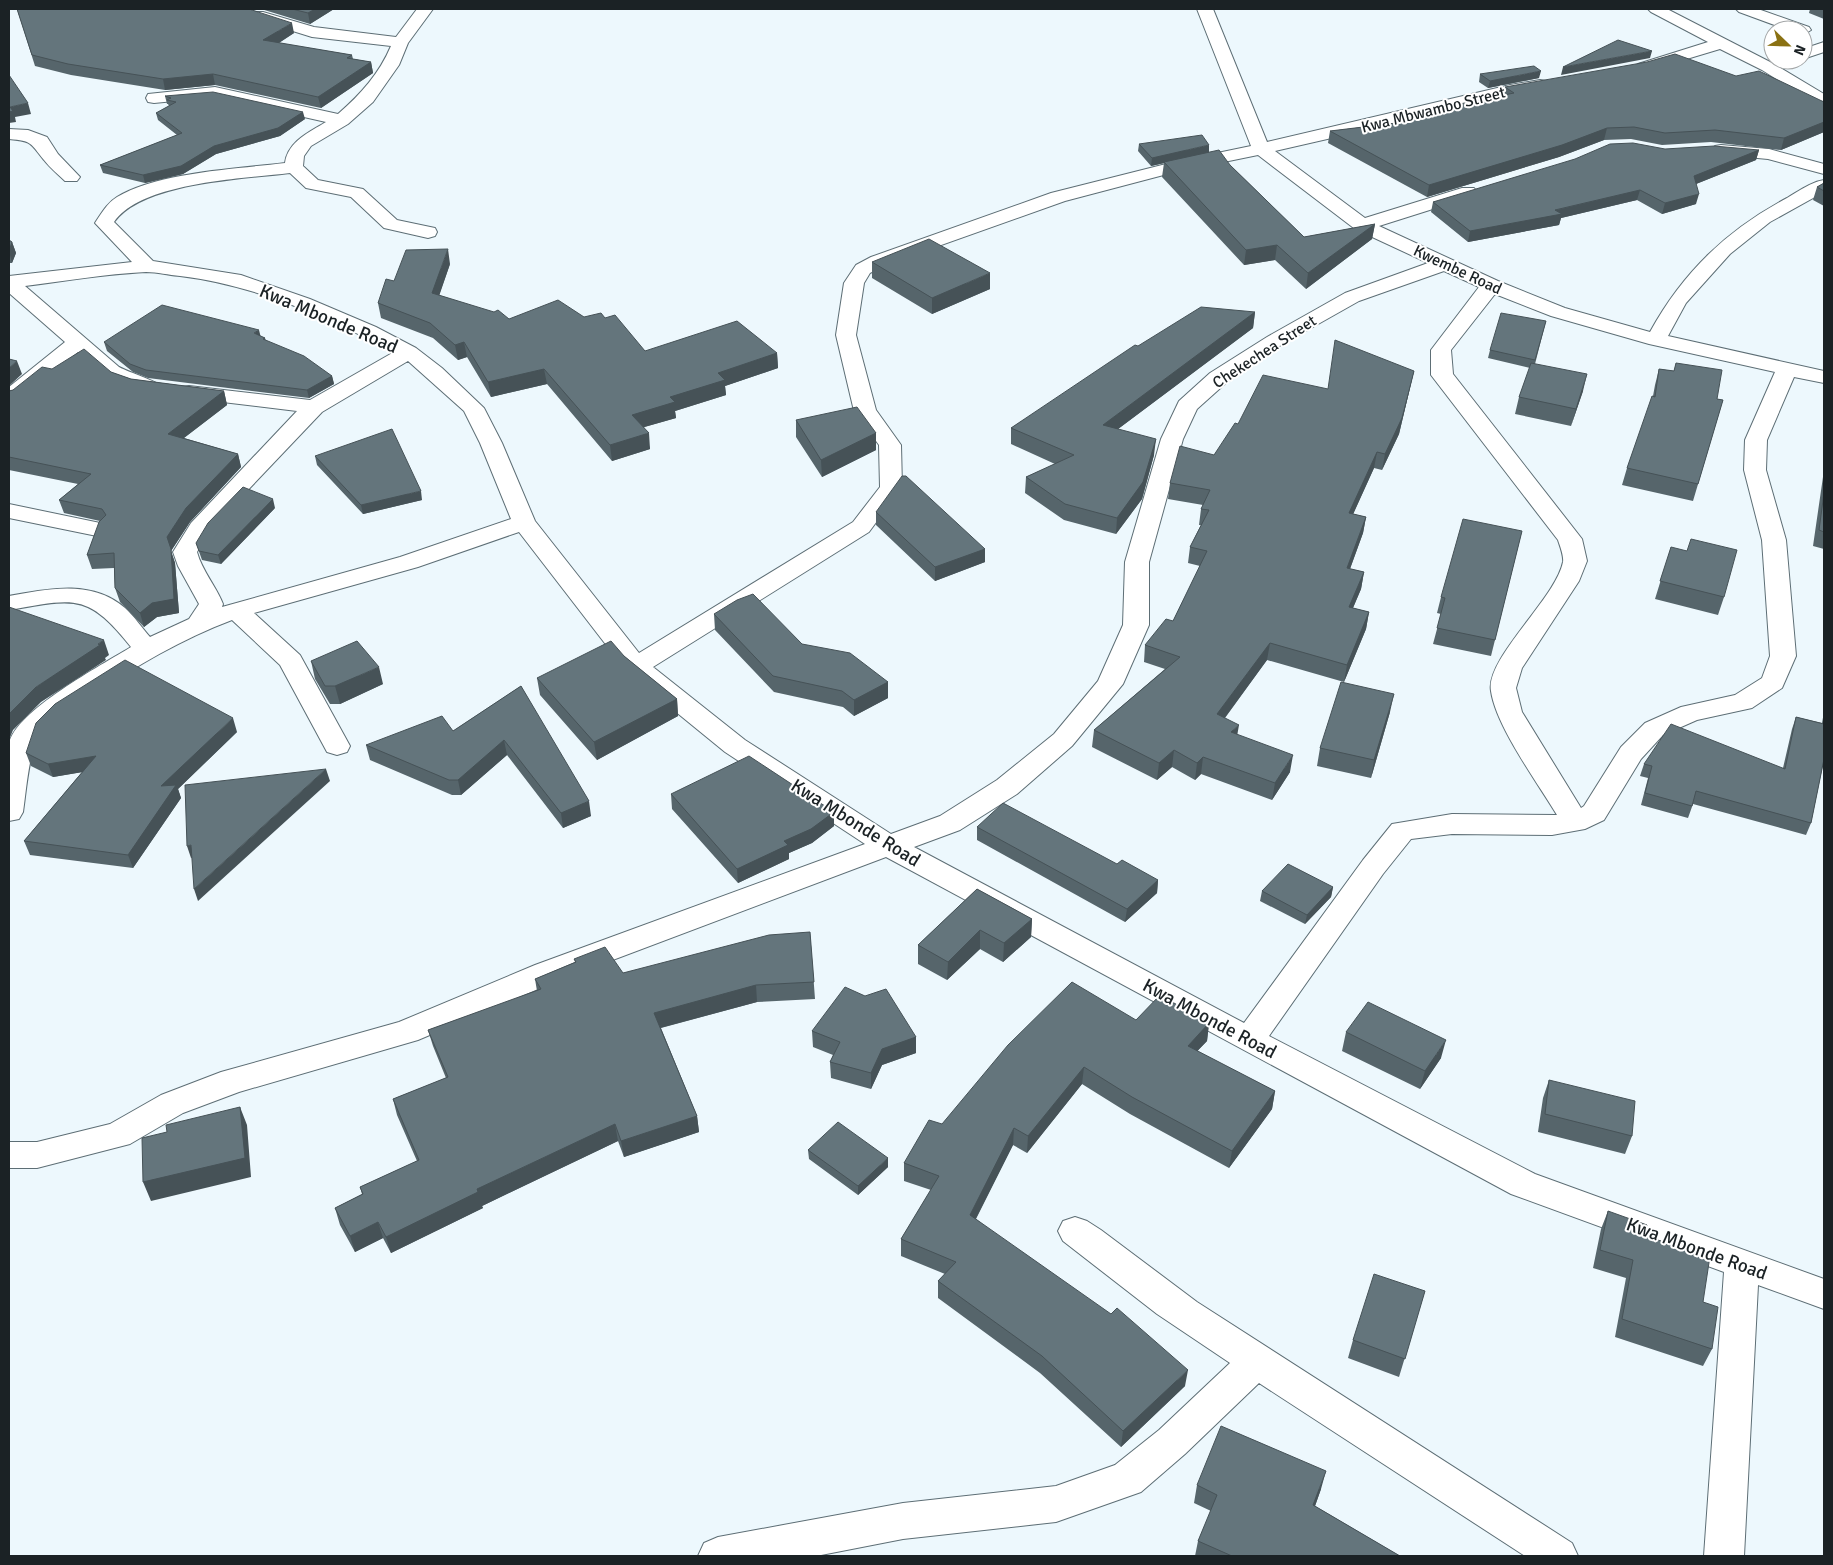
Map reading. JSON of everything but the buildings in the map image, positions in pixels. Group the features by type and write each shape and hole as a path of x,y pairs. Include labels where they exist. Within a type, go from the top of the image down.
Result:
{"street":[{"path":"240,9 312,32 400,42"},
{"path":"294,167 295,156 305,142 342,120 367,98 391,65 400,42 425,9"},
{"path":"1206,9 1261,149"},
{"path":"1656,9 1763,64"},
{"path":"1744,9 1775,20"},
{"path":"1625,70 1644,67 1722,44"},
{"path":"1773,70 1824,101"},
{"name":"Kwa Mbwambo Street","path":"636,666 861,527 891,487 890,445 864,411 846,335 854,283 863,268 878,260 1058,197 1174,167 1261,149 1510,90 1558,82"},
{"path":"154,98 215,92 275,107 342,120"},
{"path":"9,134 28,135 41,141 50,157 71,177"},
{"name":"Kwembe Road","path":"1261,149 1362,224 1491,286 1558,312 1656,340 1824,377"},
{"path":"1702,150 1769,154 1824,169"},
{"path":"294,167 312,184 324,188 357,193 391,224 428,232"},
{"path":"147,266 104,224 111,211 125,200 149,191 179,184 294,167"},
{"path":"1656,340 1677,301 1723,250 1763,218 1824,185"},
{"path":"1362,224 1484,187"},
{"name":"Chekechea Street","path":"890,847 950,823 1007,787 1063,740 1110,684 1136,625 1137,562 1172,439 1187,406 1218,378 1274,341 1352,297 1444,264"},
{"name":"Kwa Mbonde Road","path":"9,283 147,266 196,272 241,281 303,303 369,330 409,352 435,372 473,408 491,443 524,522 636,666 735,746 890,847 978,892 1250,1040 1523,1184 1824,1294"},
{"path":"9,283 112,371 124,379 144,386 314,408"},
{"path":"1491,286 1441,350 1442,374 1570,539 1575,561 1567,581 1509,668 1503,688 1509,712 1575,822"},
{"path":"9,397 78,342"},
{"path":"198,624 212,604 201,580 188,566 185,552 199,528 258,464 314,408 409,352"},
{"path":"1250,1040 1373,867 1402,831 1452,824 1552,825 1575,822 1594,812 1631,754 1654,730 1690,713 1743,702 1773,682 1783,656 1774,540 1754,470 1756,440 1787,368"},
{"path":"9,511 97,529"},
{"path":"9,812 20,745 32,728 49,711 146,649 198,624 236,610 409,562 524,522"},
{"path":"9,603 81,595 98,600 116,613 146,649"},
{"path":"236,610 291,661 337,746"},
{"path":"9,1155 36,1155 118,1134 172,1104 232,1081 406,1032 546,972 890,847"},
{"path":"1075,1231 1113,1257 1182,1311 1494,1512 1558,1556"},
{"path":"1724,1556 1742,1265"},
{"path":"718,1556 903,1520 1056,1504 1127,1479 1172,1442 1257,1361"}]}
